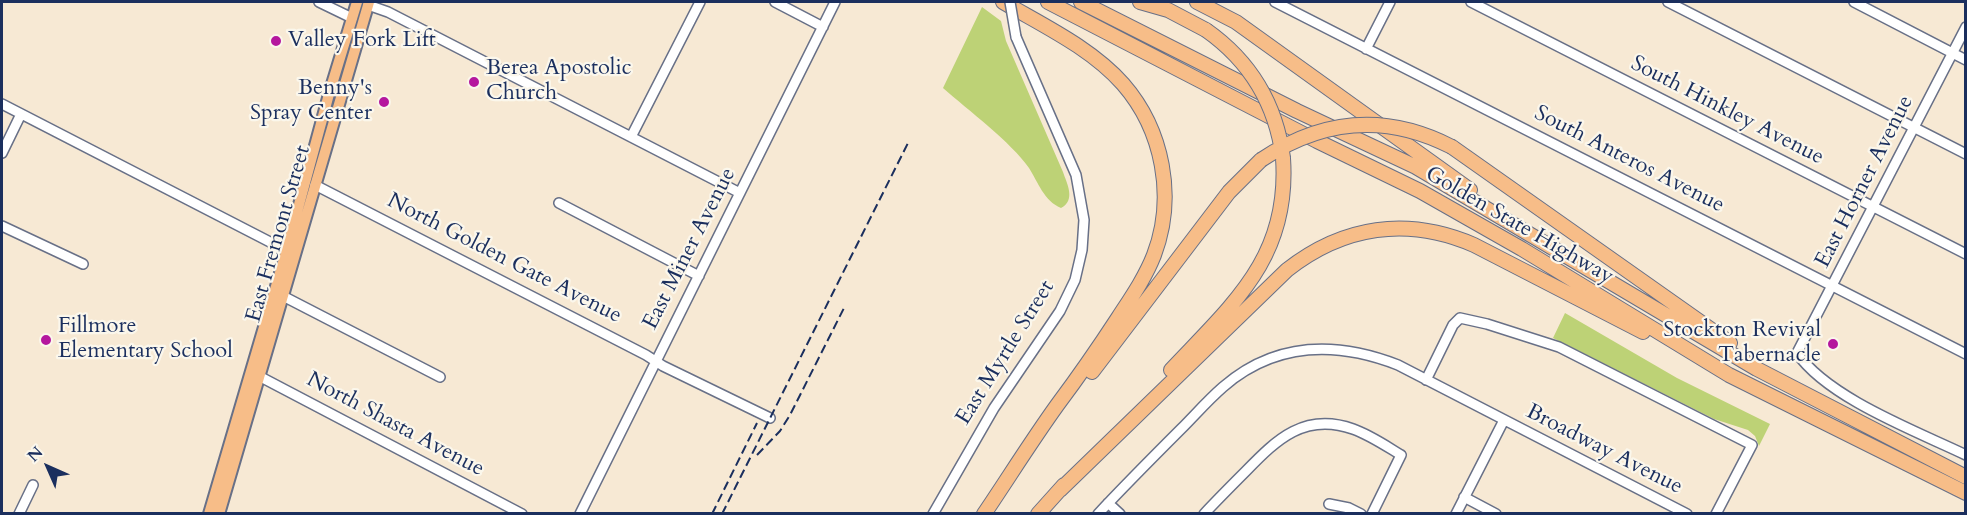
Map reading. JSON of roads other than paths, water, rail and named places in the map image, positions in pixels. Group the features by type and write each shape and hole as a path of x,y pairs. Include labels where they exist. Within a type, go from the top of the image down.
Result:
{"highway":[{"path":"999,492 1031,441 1091,358 1140,284 1159,239 1164,203 1161,161 1154,136 1141,109 1122,83 1086,51 1003,2"},
{"name":"Golden State Highway","path":"1048,2 1317,141 1420,191 1513,244 1729,375 1965,493"},
{"name":"Golden State Highway","path":"1080,2 1297,111 1416,167 1747,363 1965,477"},
{"path":"1038,513 1209,328 1258,270 1278,226 1283,195 1283,158 1275,120 1259,85 1235,54 1206,30 1168,10 1140,2"},
{"path":"1197,2 1236,22 1268,44 1487,202 1490,210"},
{"path":"984,513 1228,192 1261,160 1302,137 1319,131 1348,126 1377,125 1404,129 1452,147 1718,335 1852,419"},
{"path":"1060,490 1287,270 1322,246 1353,234 1370,231 1419,229 1462,240 1688,357 1729,375"}],"main road":[{"name":"East Fremont Street","path":"209,513 279,293 329,94 352,18 363,2"},
{"name":"East Fremont Street","path":"291,250 315,185 363,2"},
{"name":"East Fremont Street","path":"219,513 255,373"}],"street":[{"path":"319,2 352,18"},
{"path":"363,2 394,15 740,194"},
{"path":"632,137 700,2"},
{"path":"775,2 823,27"},
{"name":"East Miner Avenue","path":"580,513 835,2"},
{"name":"East Myrtle Street","path":"933,513 994,408 1060,311 1075,280 1082,250 1083,205 1076,175 1016,37 1010,2"},
{"name":"South Anteros Avenue","path":"1275,2 1965,354"},
{"path":"1366,49 1390,2"},
{"name":"South Hinkley Avenue","path":"1471,2 1965,254"},
{"path":"1668,2 1965,154"},
{"path":"1854,2 1965,60"},
{"name":"East Horner Avenue","path":"1965,27 1797,353 1803,363 1846,397 1965,455"},
{"path":"2,104 191,202 291,250"},
{"path":"2,153 21,114"},
{"name":"North Golden Gate Avenue","path":"315,185 770,418"},
{"path":"559,203 699,276"},
{"path":"2,226 83,264"},
{"path":"279,293 440,377"},
{"path":"1426,380 1456,320 1465,318 1559,347 1752,445 1716,513"},
{"name":"Broadway Avenue","path":"1098,513 1224,387 1251,367 1276,357 1309,349 1349,350 1374,356 1426,380 1687,513"},
{"name":"North Shasta Avenue","path":"255,373 522,513"},
{"path":"1456,513 1504,420"},
{"path":"1204,513 1271,446 1289,433 1309,425 1327,424 1353,429 1401,455 1372,513"},
{"path":"19,513 33,485"},
{"path":"1464,497 1496,513"},
{"path":"1108,503 1120,513"},
{"path":"1329,504 1361,513"}],"railway":[{"path":"722,514 909,141"},
{"path":"757,455 780,431 790,415 845,306"},
{"path":"712,514 757,423"}],"place":[{"name":"Valley Fork Lift","path":"276,41"},
{"name":"Berea Apostolic Church","path":"474,82"},
{"name":"Benny's Spray Center","path":"384,102"},
{"name":"Fillmore Elementary School","path":"46,340"},
{"name":"Stockton Revival Tabernacle","path":"1833,344"}]}
